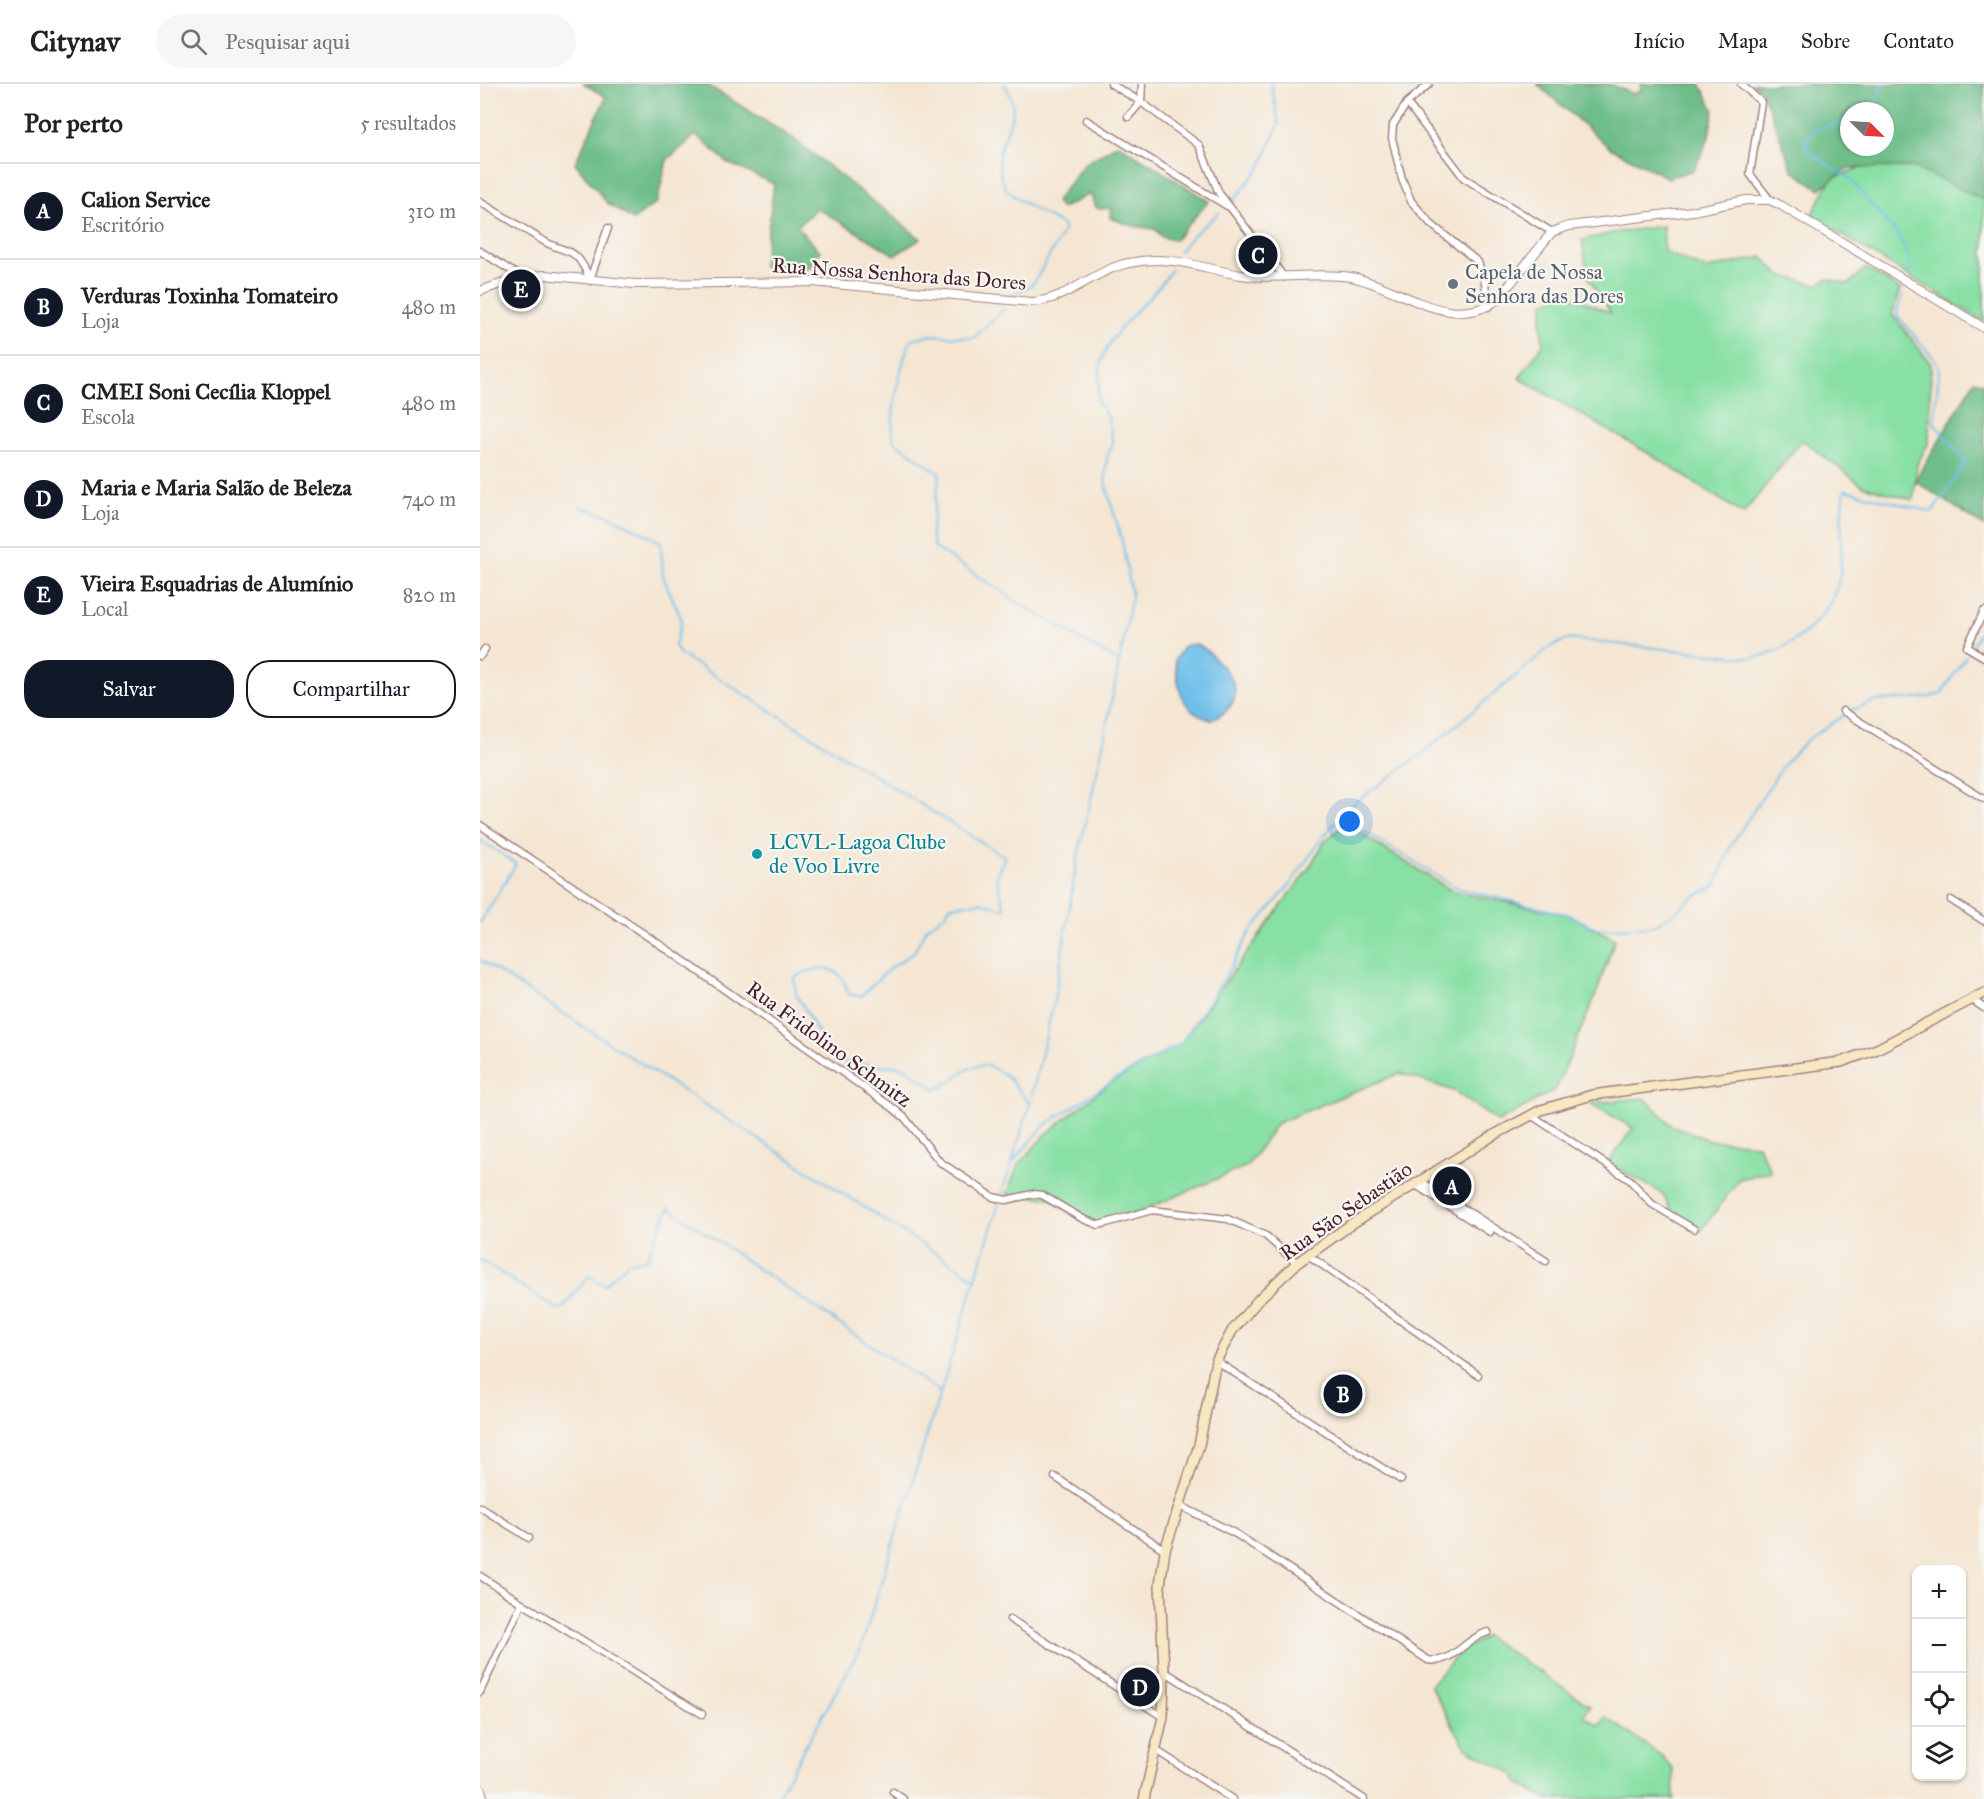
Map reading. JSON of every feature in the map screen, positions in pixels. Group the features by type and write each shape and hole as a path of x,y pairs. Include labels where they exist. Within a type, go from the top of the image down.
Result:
{"main road":[{"name":"Rua São Sebastião","path":"1144,1799 1163,1718 1164,1671 1160,1585 1165,1550 1201,1438 1216,1361 1242,1318 1297,1263 1417,1182 1531,1114 1561,1102 1592,1095 1841,1062 1877,1048 1984,993"}],"street":[{"path":"1111,84 1141,102 1198,145 1219,193 1284,277"},
{"path":"1128,117 1141,102 1142,84"},
{"path":"1429,84 1407,103 1395,120 1392,132 1403,183 1412,201 1435,228 1478,262 1485,283 1488,307"},
{"path":"1741,84 1761,102 1750,174 1770,201 1984,328"},
{"path":"1407,103 1452,165 1468,182 1552,232"},
{"path":"1086,120 1231,208"},
{"path":"1488,307 1498,299 1552,232 1585,223 1681,213 1746,200 1770,201"},
{"path":"480,202 520,224 542,240 572,252 582,262 591,280"},
{"path":"591,280 608,228"},
{"path":"480,251 521,277"},
{"name":"Rua Nossa Senhora das Dores","path":"480,291 521,277 551,276 647,285 793,281 1032,302 1060,295 1108,269 1150,260 1179,260 1241,275 1357,279 1445,311 1473,311 1488,307"},
{"path":"1984,611 1968,647 1984,657"},
{"path":"480,657 485,649"},
{"path":"1843,711 1984,799"},
{"name":"Rua Fridolino Schmitz","path":"480,825 671,951 898,1112 940,1162 993,1197 1002,1200 1033,1194 1042,1195 1088,1222 1100,1225 1152,1210 1228,1219 1266,1236 1297,1263"},
{"path":"1951,900 1984,921"},
{"path":"1971,999 1984,1008"},
{"path":"1531,1114 1630,1180 1652,1204 1694,1229"},
{"path":"1417,1182 1490,1232"},
{"path":"1417,1182 1546,1261"},
{"path":"1308,1255 1478,1375"},
{"path":"1216,1361 1401,1480"},
{"path":"1055,1477 1165,1550"},
{"path":"1179,1505 1236,1534 1428,1660 1447,1659 1472,1638 1488,1632"},
{"path":"480,1507 529,1538"},
{"path":"480,1576 702,1714"},
{"path":"480,1692 522,1602"},
{"path":"1010,1619 1163,1718"},
{"path":"1164,1671 1364,1799"},
{"path":"1157,1751 1232,1799"},
{"path":"480,1788 484,1799"},
{"path":"893,1792 903,1799"}],"shaded area":[{"path":"1256,243 1277,271 1275,275 1243,273"}],"green space":[{"path":"584,84 706,84 794,139 921,239 895,255 817,208 797,227 820,251 809,268 785,272 763,267 774,184 728,163 696,135 667,160 657,202 633,220 607,203 575,163 606,97"},
{"path":"1537,84 1610,84 1634,94 1641,90 1641,84 1700,84 1714,110 1709,137 1694,170 1668,178 1610,148"},
{"path":"1752,84 1984,84 1984,200 1913,167 1848,168 1820,189 1793,171 1762,91"},
{"path":"1118,144 1209,201 1175,240 1162,237 1155,229 1133,226 1110,218 1112,208 1099,209 1094,205 1091,194 1060,208 1056,201 1084,164"},
{"path":"1894,154 1984,187 1984,322 1811,216 1831,179"},
{"path":"1663,226 1664,252 1706,269 1762,257 1780,275 1817,285 1827,279 1849,284 1866,268 1901,290 1892,314 1931,364 1929,442 1917,465 1913,500 1863,486 1802,440 1743,514 1658,459 1519,378 1543,344 1541,322 1544,303 1565,293 1611,313 1588,277 1582,240"},
{"path":"1975,380 1984,384 1984,526 1915,481"},
{"path":"1345,824 1452,891 1569,915 1615,939 1596,994 1556,1089 1498,1122 1454,1091 1400,1073 1277,1123 1247,1166 1139,1212 1099,1225 1051,1198 1007,1195 1018,1165 1046,1134 1109,1084 1180,1044 1309,868 1325,841"},
{"path":"1645,1098 1671,1125 1709,1140 1757,1144 1771,1171 1739,1179 1701,1231 1672,1212 1662,1193 1608,1163 1633,1128 1590,1103"},
{"path":"1486,1636 1590,1706 1583,1716 1600,1726 1606,1717 1662,1756 1673,1769 1674,1799 1548,1799 1519,1783 1514,1774 1466,1748 1430,1685 1461,1651"}],"water":[{"path":"1195,644 1205,649 1225,669 1234,685 1235,693 1229,708 1211,720 1192,711 1182,698 1178,681 1175,660 1184,646"}],"waterway":[{"path":"1004,84 1011,96 1013,107 1012,118 999,160 1003,183 1016,197 1062,225 1064,231 1033,284 1011,296"},
{"path":"1232,202 1260,168 1279,124 1271,84"},
{"path":"1876,102 1883,84"},
{"path":"1840,124 1814,129 1804,143 1809,152 1850,179 1900,238 1910,260 1909,277"},
{"path":"1180,251 1192,236 1219,213"},
{"path":"776,1799 861,1647 1030,1104 1055,996 1077,861 1104,740 1132,596 1122,541 1105,482 1107,457 1113,443 1108,417 1098,403 1099,376 1102,360 1115,335 1171,270"},
{"path":"1013,1162 1045,1125 1116,1079 1180,1044 1226,976 1250,932 1289,886 1322,838 1349,807 1419,756 1550,647 1568,639 1751,658 1766,654 1781,648 1808,630 1829,604 1840,574 1845,490 1932,512 1966,462 1934,423 1939,372 1937,362 1899,318 1897,312 1903,295"},
{"path":"1004,309 973,338 931,335 912,339 904,359 897,390 893,420 894,441 940,474 931,532 934,547 1019,603 1118,661"},
{"path":"580,507 610,516 661,542 663,577 682,620 675,646 680,654 1005,857 996,876 1005,909 981,902 950,906 945,915 927,927 914,952 889,969 861,996 850,995 842,978 831,970 812,970 794,978 796,994 832,1057 840,1062 904,1067 935,1089 947,1084 962,1072 988,1065 1007,1076 1030,1104"},
{"path":"1973,644 1984,625"},
{"path":"1849,711 1876,701 1930,697 1941,694 1966,656"},
{"path":"1341,817 1457,888 1569,915 1598,929 1653,926 1676,912 1690,899 1715,886 1731,845 1785,763 1808,739 1843,716"},
{"path":"480,840 516,864 480,923"},
{"path":"480,960 976,1279"},
{"path":"480,1260 558,1309 563,1308 589,1276 604,1285 629,1262 646,1259 669,1208 941,1393"}],"place":[{"name":"CMEI Soni Cecília Kloppel","path":"1258,255"},
{"name":"Capela de Nossa Senhora das Dores","path":"1453,284"},
{"name":"Vieira Esquadrias de Alumínio","path":"521,289"},
{"name":"LCVL-Lagoa Clube de Voo Livre","path":"757,854"},
{"name":"Calion Service","path":"1452,1186"},
{"name":"Verduras Toxinha Tomateiro","path":"1343,1394"},
{"name":"Maria e Maria Salão de Beleza","path":"1140,1687"}]}
